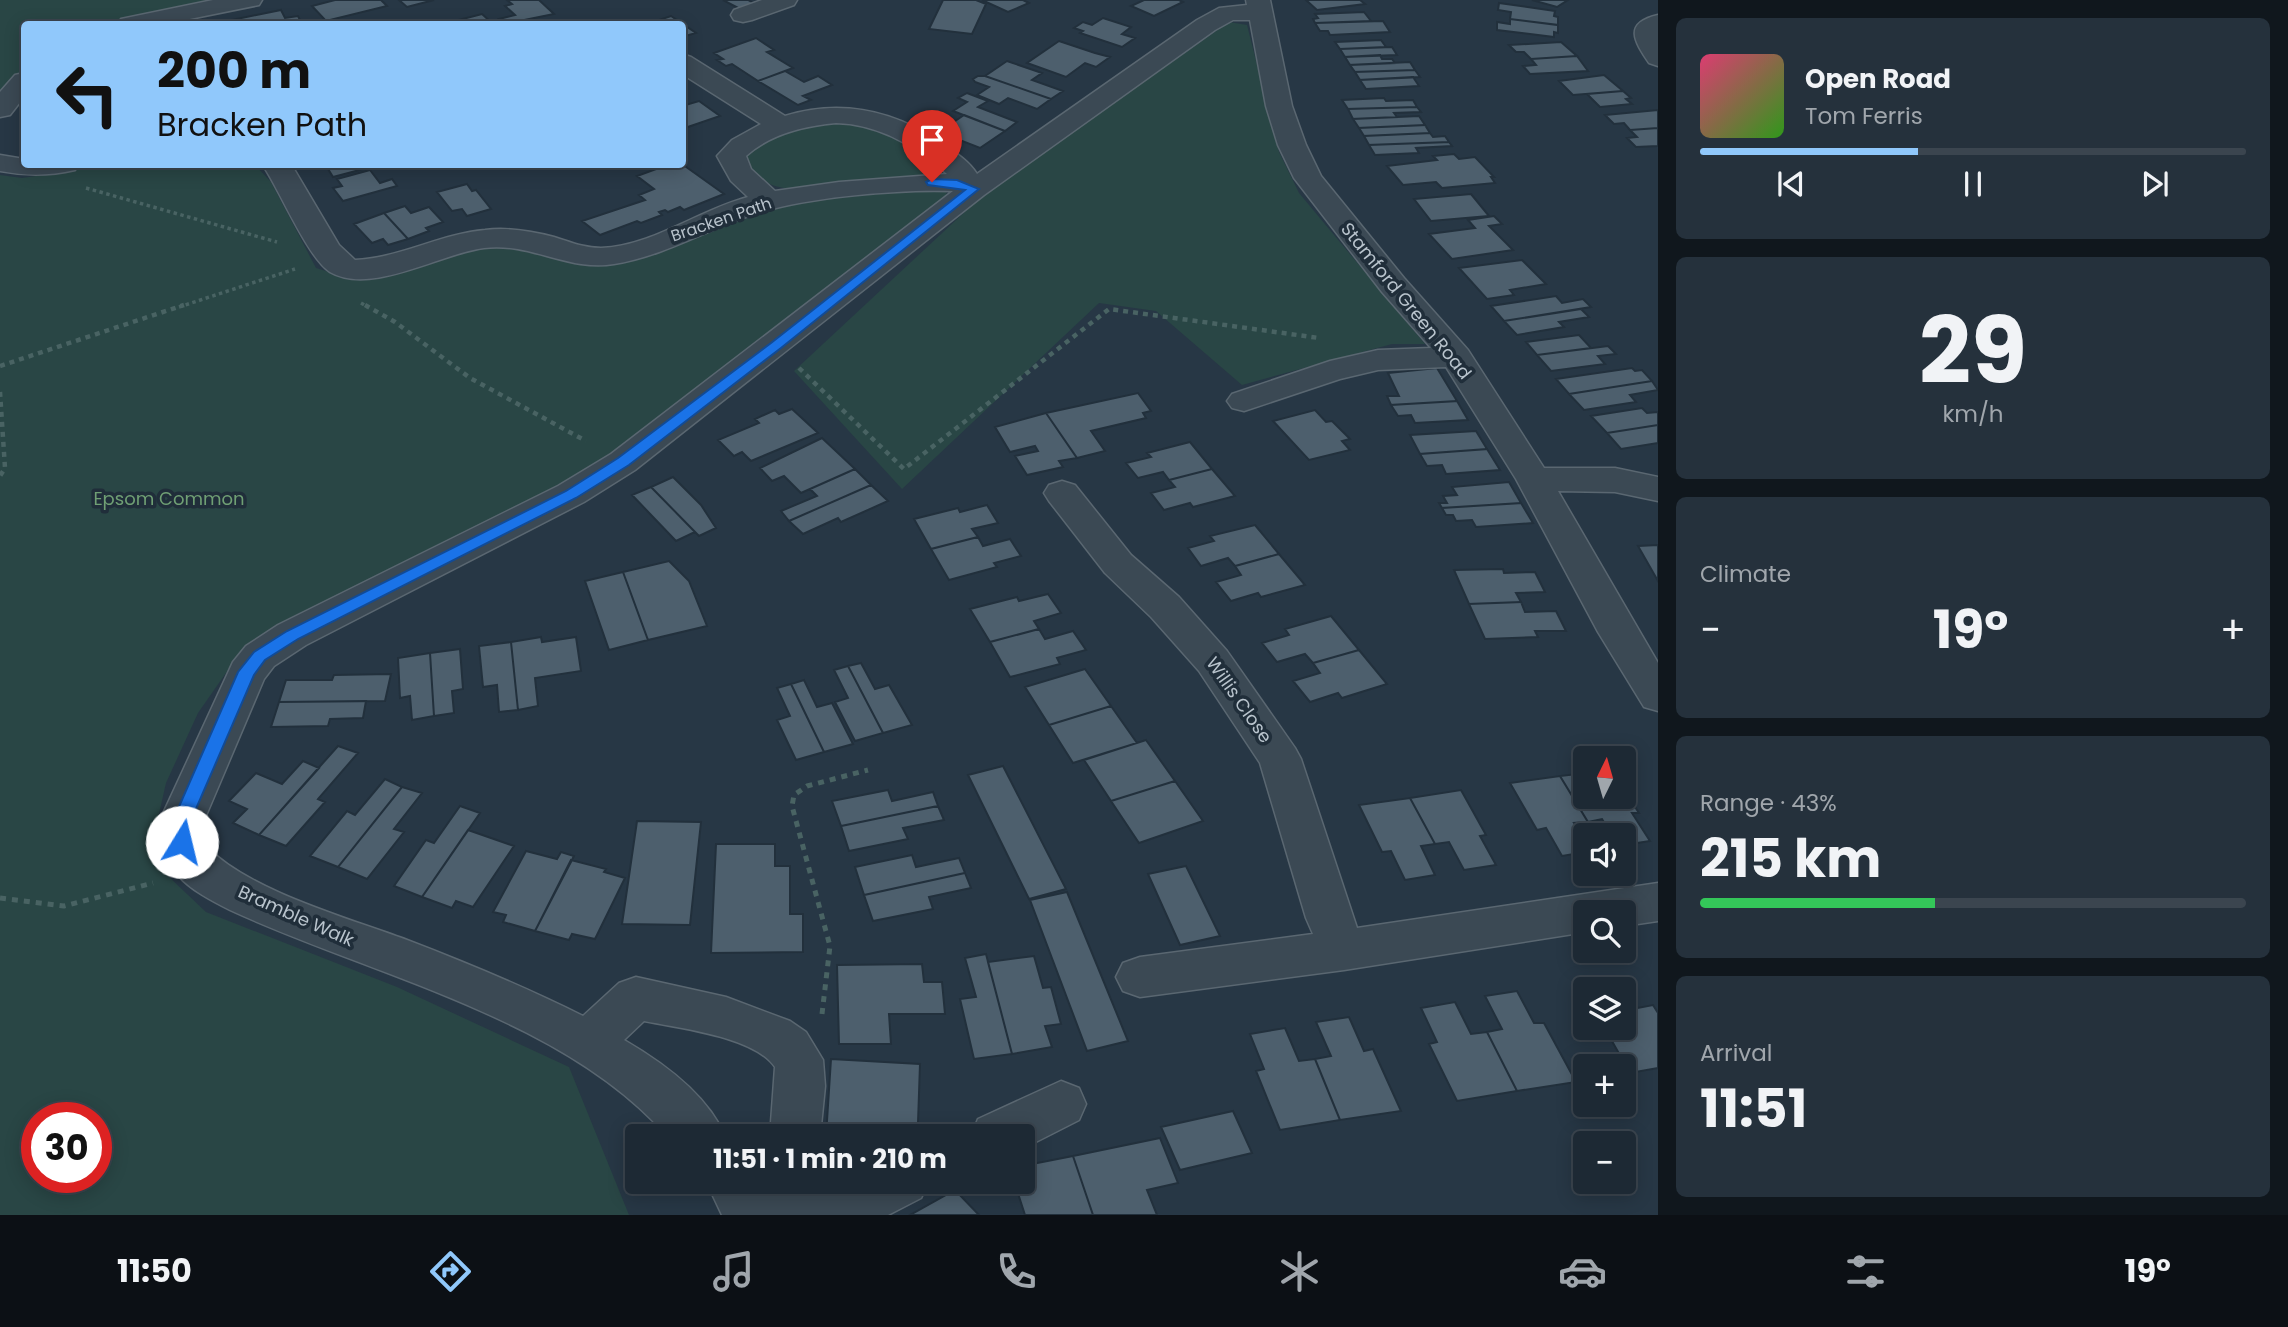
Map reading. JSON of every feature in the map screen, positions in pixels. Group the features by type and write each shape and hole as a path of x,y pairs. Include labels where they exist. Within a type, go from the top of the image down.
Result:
{"street":[{"path":"145,21 250,0"},
{"path":"743,15 785,0"},
{"path":"768,200 734,168 731,156 739,146 759,133 811,116 832,113 860,115 883,121 952,162 963,174 965,186 1206,25 1228,13 1259,6"},
{"name":"Stamford Green Road","path":"1259,6 1279,106 1292,145 1308,178 1393,285 1455,357 1534,479 1618,632 1658,696"},
{"path":"1658,22 1647,29 1647,42 1658,58"},
{"path":"686,65 782,126"},
{"path":"0,110 21,85"},
{"path":"0,163 21,167"},
{"path":"29,168 72,175"},
{"path":"279,168 331,258"},
{"name":"Bracken Path","path":"331,258 341,265 363,270 384,267 462,243 509,238 533,241 574,256 614,256 768,200 932,182 965,186"},
{"name":"Bramble Walk","path":"692,1124 625,1066 588,1042 491,996 253,901 202,870 190,859 182,842 183,818 247,672 260,656 292,635 571,494 624,462 776,345 965,186"},
{"path":"1244,401 1330,371 1378,359 1455,357"},
{"path":"1534,479 1615,480 1658,489"},
{"name":"Willis Close","path":"1062,493 1118,564 1165,607 1213,661 1280,759 1329,918 1344,950"},
{"path":"1636,905 1658,902"},
{"path":"1140,977 1344,950 1573,915"},
{"path":"588,1042 636,999 747,1023 795,1051 800,1064 796,1124"},
{"path":"1020,1124 1061,1104"},
{"path":"738,1194 749,1215"},
{"path":"780,1215 791,1194"},
{"path":"834,1215 877,1194"}],"path":[{"path":"72,175 331,258"},
{"path":"0,366 331,258"},
{"path":"359,302 395,322 470,378 624,462"},
{"path":"776,345 904,469 1109,309 1331,340"},
{"path":"0,392 5,468 0,476"},
{"path":"795,1051 821,1021 830,946 792,806 794,795 807,786 868,769"},
{"path":"0,898 64,906 202,870"}],"green space":[{"path":"0,0 215,0 115,21 21,21 21,72 0,91"},
{"path":"1229,22 1247,25 1279,152 1299,193 1425,344 1392,344 1242,385 1156,311 1099,303 902,489 794,371 983,195"},
{"path":"863,122 926,153 946,170 937,174 789,189 764,181 746,162 749,152 763,142 813,123"},
{"name":"Epsom Common","path":"92,168 258,168 271,182 316,268 342,276 474,248 519,246 578,265 616,264 792,203 933,188 946,191 947,198 605,463 476,533 242,650 198,713 166,783 149,858 206,912 397,987 569,1067 629,1215 0,1215 0,175 22,178"}],"building":[{"path":"335,0 381,0 387,6 326,21 312,6"},
{"path":"399,0 434,0 407,7"},
{"path":"507,0 539,0 554,14 520,21 501,21 499,19 515,15 505,6 512,4"},
{"path":"723,0 748,0 757,5 742,10"},
{"path":"943,0 976,0 986,4 972,34 929,29"},
{"path":"982,0 1023,0 1029,3 1008,12"},
{"path":"1144,0 1183,2 1154,16 1131,6"},
{"path":"1306,0 1360,0 1365,4 1317,10"},
{"path":"1532,0 1568,0 1557,7"},
{"path":"1499,3 1555,11 1558,25 1510,19 1511,12 1498,10"},
{"path":"281,10 285,18 298,16 300,21 227,21"},
{"path":"1364,12 1371,21 1315,23 1313,19 1318,18 1315,14"},
{"path":"482,14 490,21 455,21"},
{"path":"671,16 678,21 656,21"},
{"path":"1103,18 1131,27 1122,34 1135,38 1122,47 1080,33 1083,31 1074,28 1083,22 1092,25"},
{"path":"1510,19 1558,25 1558,33 1554,32 1554,37 1497,30 1497,22 1510,24"},
{"path":"1383,21 1390,32 1330,35 1328,31 1320,31 1315,23"},
{"path":"686,26 696,33 686,36"},
{"path":"756,38 774,50 767,52 793,68 758,81 732,64 726,66 717,60 723,59 714,53"},
{"path":"1381,40 1386,47 1340,49 1335,42"},
{"path":"1059,41 1110,57 1096,67 1085,63 1066,77 1027,63"},
{"path":"1561,42 1577,56 1531,59 1524,52 1516,52 1509,45"},
{"path":"1392,47 1397,55 1345,57 1340,49"},
{"path":"1380,55 1382,59 1392,59 1395,63 1350,65 1345,57"},
{"path":"1577,56 1588,71 1530,74 1523,66 1536,65 1531,59"},
{"path":"1007,61 1042,73 1032,80 1063,91 1051,99 985,76"},
{"path":"1410,62 1415,70 1355,72 1350,65"},
{"path":"1415,70 1420,77 1360,80 1355,72"},
{"path":"785,71 804,82 818,76 832,85 803,96 811,100 798,105 758,81"},
{"path":"1604,75 1623,91 1573,95 1559,81"},
{"path":"985,76 1051,99 1037,109 1008,98 999,104 977,95 989,87 975,82 973,79"},
{"path":"1413,77 1419,86 1366,89 1360,80"},
{"path":"1623,91 1631,98 1626,99 1632,104 1600,107 1587,94"},
{"path":"967,93 988,101 978,107 1017,122 1005,131 953,111 967,102 958,98"},
{"path":"1384,98 1386,101 1413,100 1417,107 1348,109 1342,100"},
{"path":"699,101 720,116 686,128 686,105"},
{"path":"1417,107 1421,112 1394,113 1397,117 1353,119 1348,109"},
{"path":"1658,110 1658,128 1630,130 1624,123 1614,124 1605,115"},
{"path":"964,115 1005,131 980,148 939,132"},
{"path":"1419,116 1425,125 1359,128 1353,119"},
{"path":"1425,125 1430,133 1364,136 1359,128"},
{"path":"1658,128 1658,146 1636,147 1627,138 1637,137 1630,130"},
{"path":"1430,133 1433,137 1445,136 1449,142 1369,145 1364,136"},
{"path":"1449,142 1452,146 1416,148 1419,153 1375,155 1369,145"},
{"path":"1454,154 1459,159 1475,157 1494,177 1491,177 1495,183 1442,188 1436,182 1403,185 1387,166 1437,160 1433,156"},
{"path":"686,167 724,194 684,210 680,207 668,212 665,210 659,212 662,215 600,235 582,221 645,200 639,195 654,189 637,176 656,169"},
{"path":"327,168 367,168 333,177"},
{"path":"370,170 380,183 392,179 397,186 343,201 333,188 342,186 337,179"},
{"path":"467,184 472,191 476,190 491,209 467,216 462,209 452,211 437,192"},
{"path":"1471,194 1489,216 1431,221 1414,199"},
{"path":"405,206 411,213 429,207 443,222 408,239 384,213"},
{"path":"384,213 408,239 388,245 383,239 372,243 354,224"},
{"path":"1494,216 1502,224 1489,226 1513,250 1452,259 1429,234 1475,228 1468,220"},
{"path":"1522,260 1546,284 1510,290 1514,295 1487,299 1459,268"},
{"path":"1556,296 1562,303 1583,299 1591,307 1504,321 1491,306"},
{"path":"1581,309 1589,317 1559,322 1564,327 1517,335 1504,321"},
{"path":"1579,335 1591,348 1537,355 1526,342"},
{"path":"1608,346 1616,354 1598,356 1605,364 1551,371 1537,355"},
{"path":"1437,368 1457,401 1391,405 1387,396 1399,396 1388,373"},
{"path":"1632,368 1635,371 1642,370 1652,381 1569,394 1556,379"},
{"path":"1652,381 1658,390 1630,395 1636,402 1584,410 1569,394"},
{"path":"1138,393 1151,411 1143,413 1146,418 1091,431 1105,451 1077,458 1046,413"},
{"path":"1457,401 1468,420 1415,423 1411,415 1398,416 1391,405"},
{"path":"1642,408 1647,413 1658,412 1658,425 1607,433 1591,416"},
{"path":"792,409 818,433 751,461 742,452 734,456 718,440 759,423 755,419 775,410 779,414"},
{"path":"1315,410 1326,422 1332,421 1350,439 1342,441 1350,450 1309,460 1273,421"},
{"path":"1046,413 1077,458 1059,461 1063,467 1027,475 1015,456 1038,451 1035,446 1010,452 995,427"},
{"path":"1658,425 1658,443 1621,449 1607,433"},
{"path":"1476,431 1487,449 1420,454 1410,435"},
{"path":"822,438 855,469 801,493 784,476 772,481 760,468"},
{"path":"1190,442 1212,469 1169,480 1163,472 1138,478 1126,463 1151,457 1147,453"},
{"path":"1487,449 1500,470 1446,474 1442,465 1427,466 1420,454"},
{"path":"855,469 871,485 789,521 781,511 817,496 810,489"},
{"path":"1212,469 1235,496 1193,507 1190,503 1164,510 1151,493 1175,487 1169,480"},
{"path":"673,477 701,505 716,528 699,536 651,487"},
{"path":"1509,482 1521,503 1442,508 1439,503 1447,503 1443,496 1457,495 1452,487"},
{"path":"871,485 888,501 841,522 838,518 803,534 789,521"},
{"path":"651,487 695,532 676,541 632,495"},
{"path":"1521,503 1533,523 1476,527 1472,520 1456,521 1453,515 1446,515 1442,508"},
{"path":"987,505 998,523 972,529 978,537 931,549 914,519 958,508 960,512"},
{"path":"1255,525 1279,554 1235,566 1228,558 1201,566 1188,548 1214,541 1210,536"},
{"path":"978,537 983,546 1010,539 1021,556 994,563 997,567 949,580 931,549"},
{"path":"1658,545 1658,581 1638,546"},
{"path":"1279,554 1305,585 1261,597 1258,593 1231,601 1216,582 1241,575 1235,566"},
{"path":"669,561 689,581 707,626 648,640 623,572"},
{"path":"1503,569 1504,573 1535,572 1545,592 1516,593 1521,602 1469,604 1454,570"},
{"path":"623,572 648,640 609,650 585,581"},
{"path":"1048,594 1061,613 1034,621 1039,629 990,642 970,609 1017,597 1019,601"},
{"path":"1521,602 1525,612 1556,611 1566,631 1535,631 1538,637 1485,639 1469,604"},
{"path":"1331,616 1359,650 1313,663 1305,654 1277,662 1262,643 1289,635 1285,629"},
{"path":"1039,629 1045,639 1073,631 1086,650 1057,658 1060,664 1010,677 990,642"},
{"path":"541,637 542,642 576,637 581,671 535,678 538,706 518,710 511,642"},
{"path":"511,642 518,710 499,712 497,685 483,687 479,646"},
{"path":"460,649 463,689 452,691 454,713 434,716 430,653"},
{"path":"1359,650 1387,684 1342,698 1338,693 1310,702 1293,681 1320,673 1313,663"},
{"path":"430,653 434,716 412,720 410,696 400,698 398,658"},
{"path":"861,663 875,689 889,685 912,725 883,733 848,666"},
{"path":"848,666 883,733 855,741 835,702 848,698 834,670"},
{"path":"1085,669 1111,706 1049,725 1025,687"},
{"path":"391,674 385,701 279,702 286,680 332,680 334,675"},
{"path":"804,680 817,707 832,703 853,744 824,752 791,684"},
{"path":"791,684 824,752 796,760 777,720 790,716 777,688"},
{"path":"366,701 363,718 330,719 328,726 271,727 279,702"},
{"path":"1111,706 1137,743 1073,763 1049,725"},
{"path":"1146,740 1175,781 1111,801 1084,760"},
{"path":"338,746 358,753 318,799 325,802 286,846 259,835"},
{"path":"303,761 319,768 259,835 233,823 247,809 229,801 256,773 282,784"},
{"path":"1003,766 1066,889 1029,899 968,775"},
{"path":"1573,774 1573,797 1560,776"},
{"path":"1560,776 1573,797 1573,809 1580,809 1588,822 1573,823 1573,854 1562,856 1546,828 1537,830 1510,783"},
{"path":"385,779 402,787 338,867 310,856 347,811 355,815"},
{"path":"1175,781 1203,821 1139,843 1111,801"},
{"path":"402,787 422,793 394,829 404,832 367,879 338,867"},
{"path":"888,790 892,801 933,792 938,806 841,826 832,801"},
{"path":"1461,790 1486,835 1480,836 1496,865 1464,870 1449,842 1435,844 1410,798"},
{"path":"1410,798 1435,844 1421,846 1435,875 1405,880 1391,851 1382,852 1359,805"},
{"path":"460,806 480,813 422,897 394,886 426,840 434,843"},
{"path":"938,806 944,820 903,828 908,839 849,851 841,826"},
{"path":"1636,808 1639,813 1632,813 1650,841 1636,843 1636,823 1604,823 1602,819 1588,822 1580,809"},
{"path":"637,821 701,822 690,925 622,924"},
{"path":"468,830 514,846 473,907 456,901 452,908 422,897"},
{"path":"716,844 775,844 775,866 790,866 790,914 803,914 803,952 711,953"},
{"path":"526,851 557,859 561,852 574,856 535,931 503,922 506,915 493,912"},
{"path":"912,855 916,867 959,858 965,873 864,895 855,867"},
{"path":"571,860 606,869 604,872 625,878 595,939 572,934 569,940 535,931"},
{"path":"1186,866 1220,936 1180,945 1148,874"},
{"path":"965,873 971,888 929,897 933,909 873,921 864,895"},
{"path":"1067,892 1128,1041 1087,1051 1030,900"},
{"path":"986,954 1012,1054 974,1059 960,999 976,997 965,958"},
{"path":"1034,956 1043,988 1051,987 1061,1024 1045,1026 1052,1047 1012,1054 988,962"},
{"path":"922,964 924,982 942,982 945,1014 889,1014 891,1044 839,1044 837,965"},
{"path":"1517,991 1534,1023 1544,1023 1573,1076 1573,1082 1517,1091 1487,1032 1502,1029 1485,996"},
{"path":"1455,1002 1471,1034 1487,1032 1517,1091 1457,1101 1429,1044 1437,1042 1421,1008"},
{"path":"1636,1005 1638,1008 1653,1005 1658,1013 1658,1068 1636,1072 1636,1054 1619,1054 1611,1040 1636,1040"},
{"path":"1349,1017 1364,1051 1373,1049 1401,1111 1340,1120 1315,1059 1331,1056 1316,1022"},
{"path":"1285,1028 1299,1061 1315,1059 1340,1120 1280,1130 1256,1071 1264,1069 1250,1034"},
{"path":"831,1059 920,1064 918,1123 827,1124"},
{"path":"1233,1111 1252,1153 1180,1170 1161,1127"},
{"path":"1160,1138 1178,1183 1147,1190 1157,1215 1093,1215 1073,1156"},
{"path":"1073,1156 1093,1215 1025,1215 1018,1194 1035,1194 1035,1163"},
{"path":"948,1194 959,1194 979,1215 910,1215"}],"route":[{"path":"182,842 183,818 247,672 260,656 292,635 571,494 624,462 974,189 957,183 932,182"}]}
